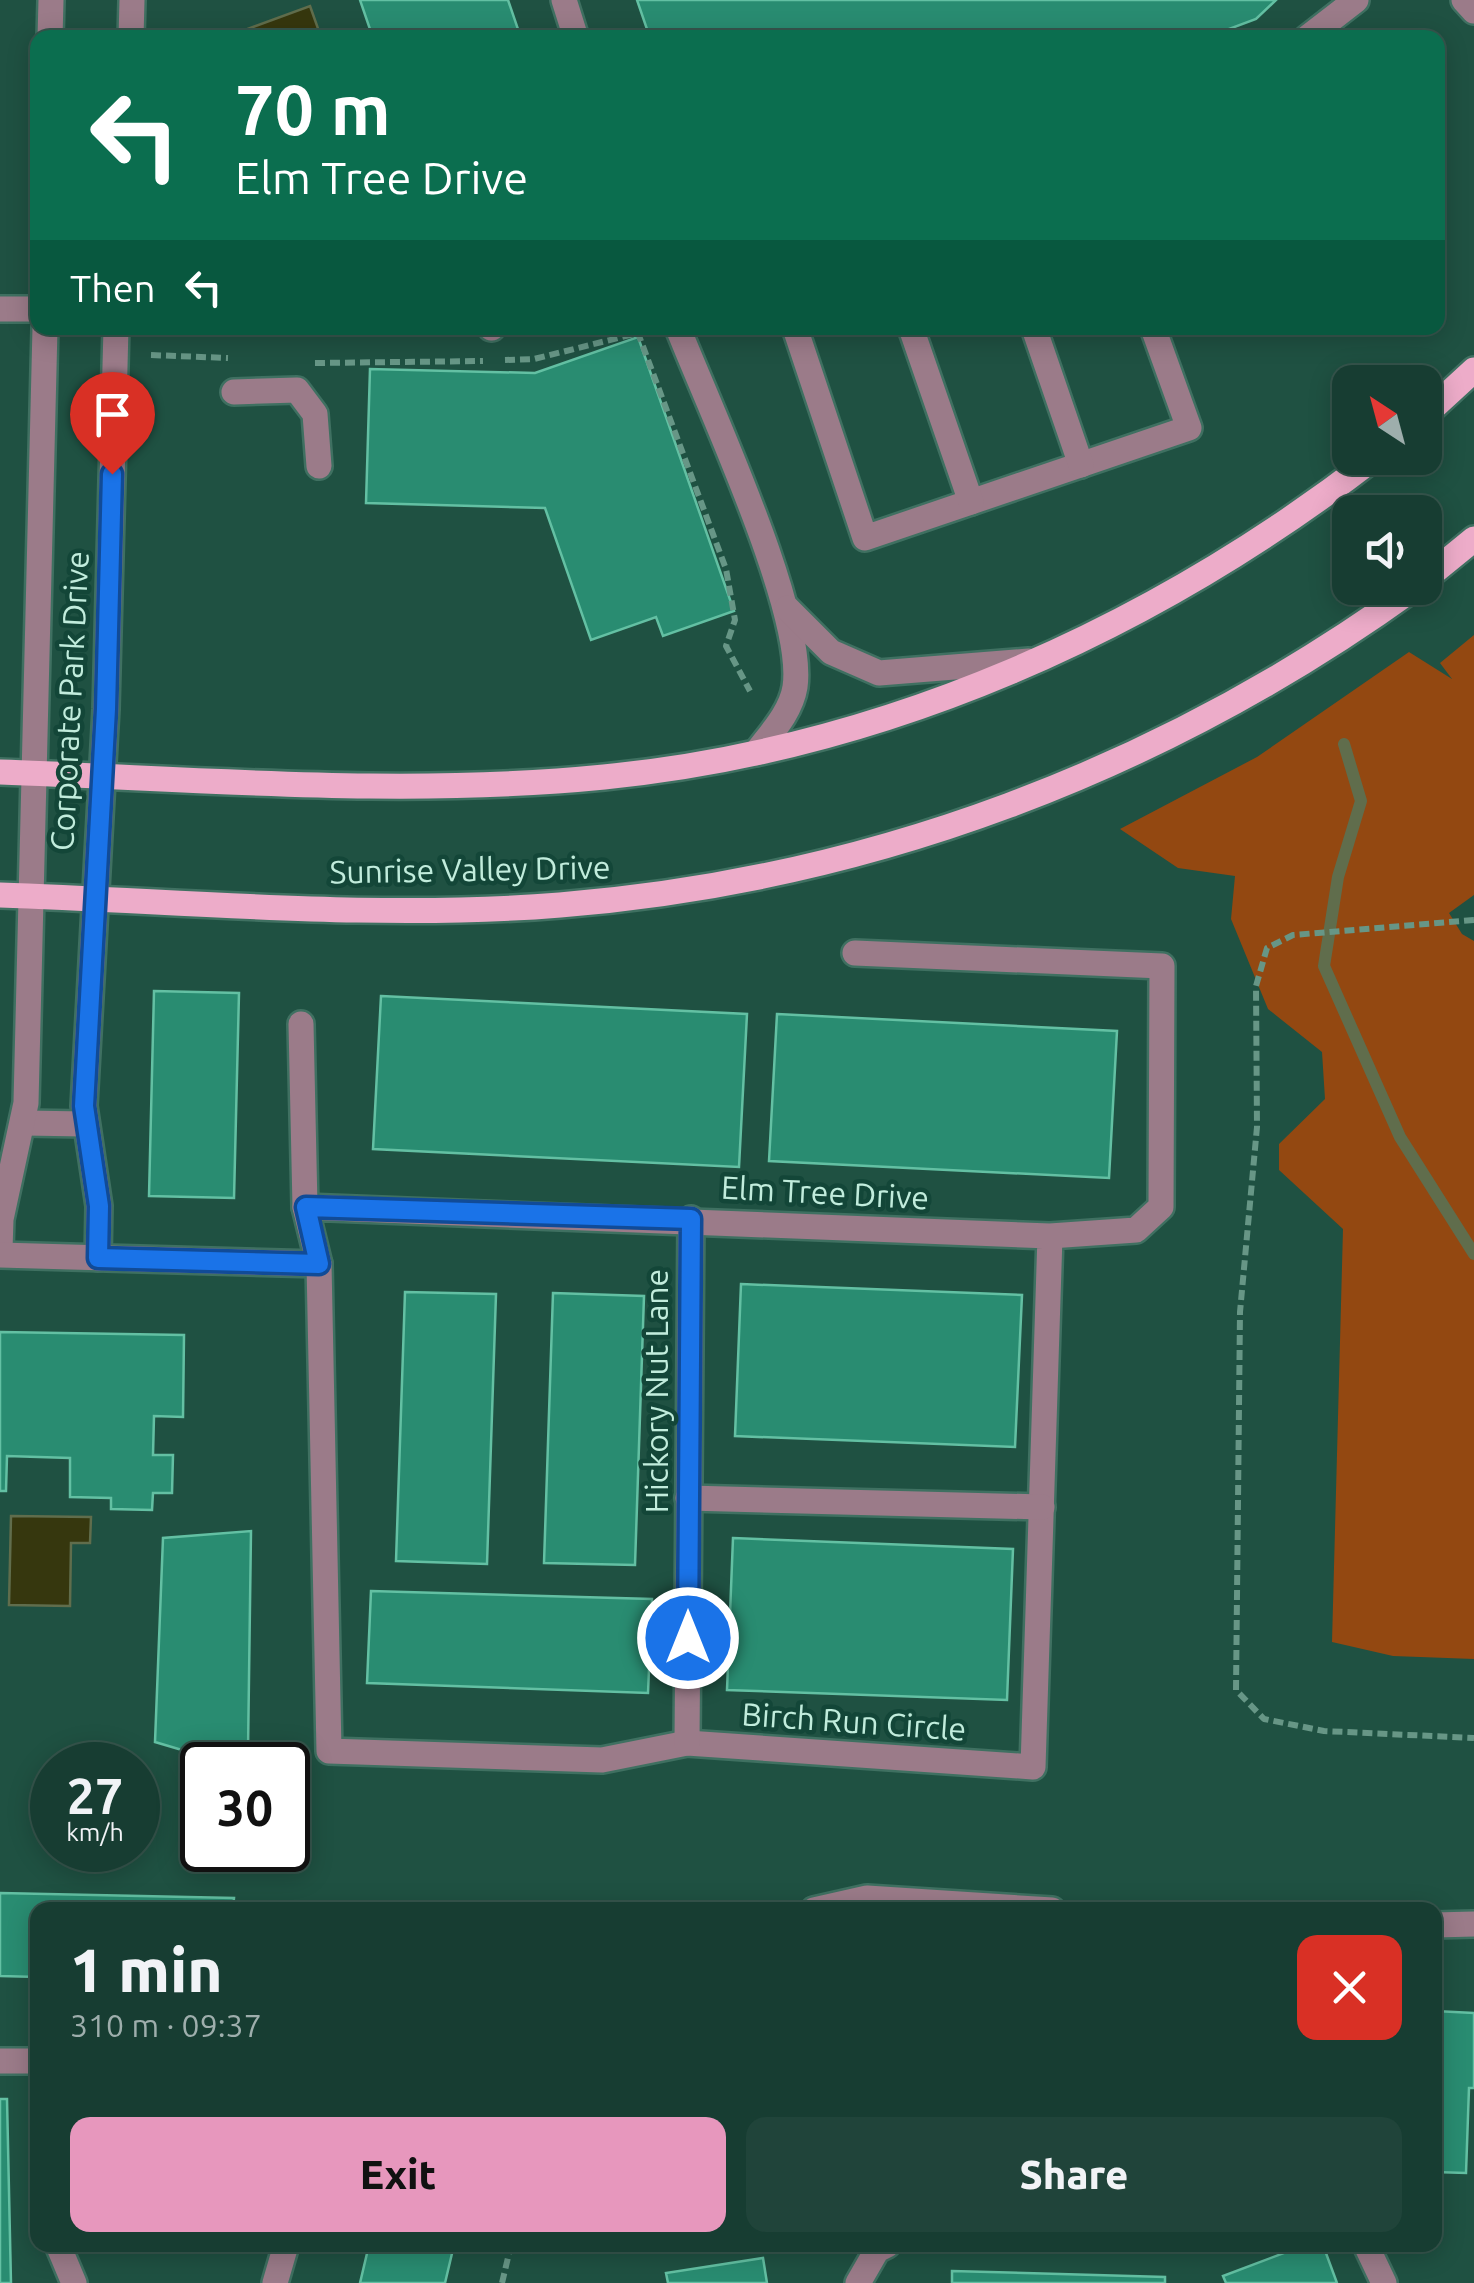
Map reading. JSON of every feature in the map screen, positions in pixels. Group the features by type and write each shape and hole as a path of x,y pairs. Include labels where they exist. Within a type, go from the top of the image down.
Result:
{"main road":[{"path":"1442,399 1474,370"},
{"path":"0,772 480,784 603,777 756,752 920,708 1036,660 1212,571 1352,475"},
{"path":"1442,564 1474,539"},
{"name":"Sunrise Valley Drive","path":"0,896 480,909 632,898 782,873 934,833 1060,788 1256,692 1388,605"}],"street":[{"path":"50,30 51,0"},
{"path":"131,30 132,0"},
{"path":"564,0 573,30"},
{"path":"1317,30 1356,0"},
{"path":"1464,0 1474,11"},
{"path":"0,309 30,309"},
{"name":"Corporate Park Drive","path":"0,1252 1,1219 25,1123 45,335"},
{"name":"Corporate Park Drive","path":"98,1258 99,1206 85,1124 93,898 102,775 116,335"},
{"path":"681,335 787,608 796,685 784,715 756,752"},
{"path":"797,335 865,538 1189,428 1156,335"},
{"path":"913,335 971,502"},
{"path":"1036,335 1082,465"},
{"path":"234,392 297,390 316,414 319,466"},
{"path":"787,608 831,652 879,672 1036,660"},
{"name":"Elm Tree Drive","path":"306,1207 691,1219 1050,1236 1136,1230 1161,1207 1162,966 854,954"},
{"path":"0,1252 319,1264 306,1207 301,1024"},
{"path":"25,1123 85,1124"},
{"name":"Hickory Nut Lane","path":"687,1743 691,1219"},
{"name":"Birch Run Circle","path":"319,1264 329,1750 602,1760 687,1743 1033,1767 1050,1236"},
{"path":"688,1498 1042,1508"},
{"path":"849,1902 866,1898 928,1902"},
{"path":"1442,1925 1474,1924"},
{"path":"0,2061 30,2061"},
{"path":"61,2252 74,2283"},
{"path":"275,2283 284,2252"},
{"path":"858,2283 876,2252"},
{"path":"1369,2252 1384,2283"}],"path":[{"path":"312,362 534,359 630,335"},
{"path":"639,335 726,569 735,620 726,646 750,691"},
{"path":"152,355 234,358"},
{"path":"1474,920 1354,933 1293,935 1266,948 1256,986 1256,1126 1240,1312 1236,1424 1236,1690 1264,1719 1309,1728 1474,1738"},
{"path":"502,2283 509,2252"}],"shaded area":[{"path":"310,6 319,30 245,30"},
{"path":"1474,635 1474,895 1449,913 1462,934 1474,941 1474,1659 1393,1656 1332,1642 1343,1229 1279,1170 1279,1144 1325,1099 1322,1052 1268,1009 1231,919 1235,876 1178,868 1120,829 1257,757 1409,652 1452,679 1440,663"},
{"path":"11,1516 91,1517 90,1543 71,1543 70,1606 9,1605"}],"building":[{"path":"360,0 508,0 518,30 370,30"},
{"path":"637,0 1276,0 1256,19 1226,30 647,30"},
{"path":"638,337 734,611 663,636 656,617 591,640 545,508 366,503 370,369 535,373"},
{"path":"154,991 239,993 234,1198 149,1196"},
{"path":"381,996 747,1014 739,1167 373,1149"},
{"path":"777,1014 1117,1031 1109,1178 769,1161"},
{"path":"741,1284 1022,1295 1015,1447 735,1436"},
{"path":"405,1292 496,1294 487,1564 396,1561"},
{"path":"553,1293 644,1296 635,1565 544,1563"},
{"path":"0,1332 184,1335 183,1417 154,1416 153,1455 173,1455 172,1493 153,1493 152,1510 111,1509 111,1498 70,1497 70,1458 7,1456 6,1491 0,1491"},
{"path":"251,1531 248,1742 180,1742 180,1749 155,1742 163,1538"},
{"path":"733,1538 1013,1549 1007,1700 727,1690"},
{"path":"371,1591 652,1599 648,1693 367,1683"},
{"path":"0,1893 234,1898 234,1902 30,1902 30,1977 0,1976"},
{"path":"1442,2011 1474,2013 1474,2088 1469,2088 1466,2173 1442,2172"},
{"path":"0,2099 7,2099 11,2283 0,2283"},
{"path":"367,2252 452,2252 445,2283 360,2283"},
{"path":"1286,2252 1326,2252 1337,2283 1226,2283 1223,2276"},
{"path":"763,2258 767,2283 668,2283 666,2273"},
{"path":"952,2271 1165,2277 1165,2283 952,2283"}],"waterway":[{"path":"1344,744 1361,801 1338,877 1324,966 1400,1137 1474,1254"}],"route":[{"path":"112,474 106,709 84,1106 99,1206 98,1258 319,1264 306,1207 691,1219 688,1638"}]}
